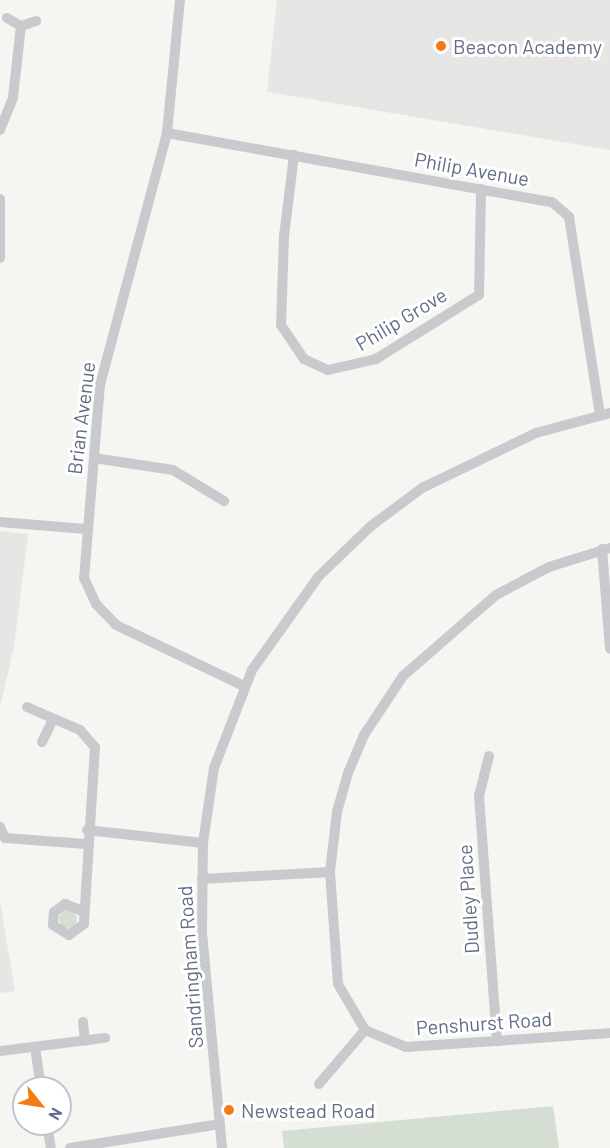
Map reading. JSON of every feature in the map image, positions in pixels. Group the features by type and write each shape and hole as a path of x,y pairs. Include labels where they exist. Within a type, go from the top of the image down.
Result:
{"street":[{"name":"Brian Avenue","path":"180,0 167,133 100,384 86,529 84,578 105,616 129,634 244,686"},
{"path":"6,18 21,26 36,21"},
{"path":"0,130 13,97 21,26"},
{"name":"Philip Avenue","path":"167,133 552,202 569,217 605,413"},
{"name":"Philip Grove","path":"294,156 284,236 281,325 304,359 328,370 376,358 479,295 483,279 481,189"},
{"path":"0,199 0,258"},
{"name":"Sandringham Road","path":"222,1148 202,879 203,843 214,768 244,686 297,603 371,526 478,457 605,413"},
{"path":"94,458 173,470 224,501"},
{"path":"0,522 86,529"},
{"path":"320,1084 365,1029 338,984 330,872 337,812 348,773 364,735 403,676 496,595 549,567 606,549 610,649"},
{"path":"27,707 53,718 94,742 82,911"},
{"path":"42,742 53,718"},
{"name":"Dudley Place","path":"489,756 479,796 496,1041"},
{"path":"0,827 5,838 86,844"},
{"path":"87,830 203,843"},
{"path":"202,879 330,872"},
{"path":"83,1022 85,1041"},
{"name":"Penshurst Road","path":"365,1029 406,1047 610,1033"},
{"path":"0,1051 105,1038"},
{"path":"35,1047 39,1076"},
{"path":"70,1148 110,1144 220,1124"}],"shaded area":[{"name":"Beacon Academy","path":"277,0 610,0 610,150 267,92"},
{"path":"0,531 28,534 14,647 0,707"},
{"path":"0,902 15,991 0,993"},
{"path":"64,910 72,910 77,915 75,926 64,928 59,923 59,915"},
{"path":"553,1106 559,1148 284,1148 282,1131"}],"place":[{"name":"Beacon Academy","path":"441,46"},
{"name":"Newstead Road","path":"229,1110"}]}
